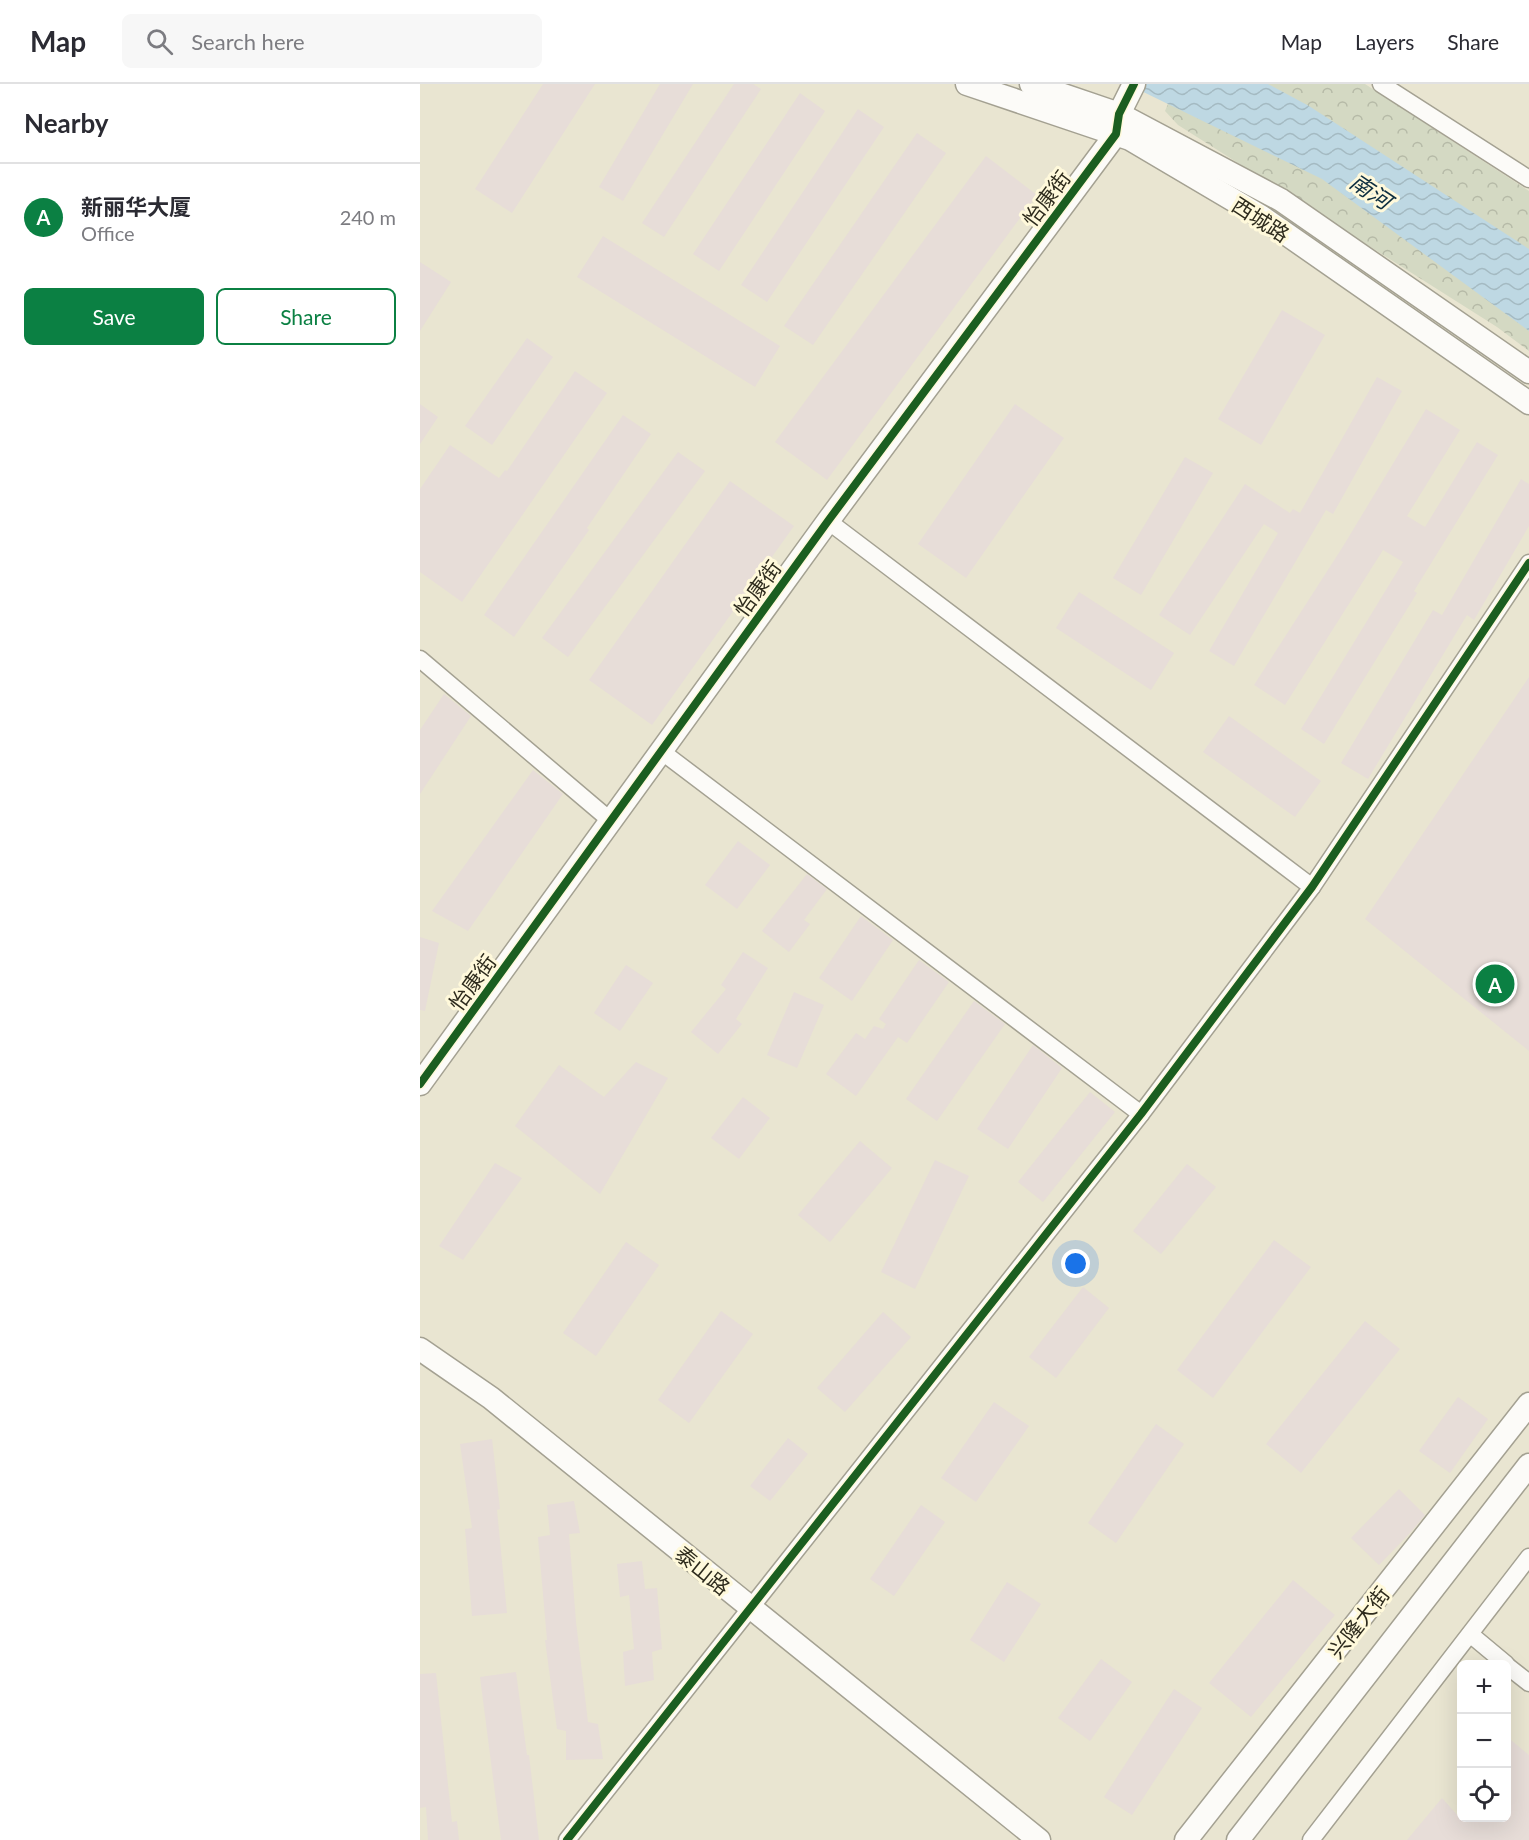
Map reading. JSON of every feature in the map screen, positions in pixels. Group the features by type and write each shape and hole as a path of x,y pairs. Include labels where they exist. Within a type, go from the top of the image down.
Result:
{"main road":[{"name":"西城路","path":"967,84 1128,114 1262,218 1529,403"},
{"name":"西城路","path":"1031,84 1128,114 1281,200 1529,372"},
{"name":"怡康街","path":"420,1084 828,520 1149,84"},
{"name":"泰山路","path":"420,1349 491,1398 1039,1840"},
{"name":"兴隆大街","path":"1186,1840 1529,1404"},
{"name":"兴隆大街","path":"1238,1840 1529,1465"}],"street":[{"path":"1381,84 1529,179"},
{"path":"828,520 1312,887"},
{"path":"567,1840 1141,1114 1312,887 1529,563"},
{"path":"420,659 611,820"},
{"path":"661,751 1141,1114"},
{"path":"1311,1840 1529,1557"},
{"path":"1470,1634 1500,1660"},
{"path":"1511,1669 1529,1683"}],"green space":[{"path":"1176,84 1365,84 1529,191 1529,351 1497,327 1178,125 1165,111"}],"water":[{"name":"南河","path":"1127,84 1268,84 1309,106 1529,249 1529,331 1322,179"}],"building":[{"path":"543,84 595,84 512,213 475,189"},
{"path":"660,84 693,84 623,201 599,187"},
{"path":"734,84 753,84 761,89 664,237 642,223"},
{"path":"800,93 825,111 719,271 693,254"},
{"path":"858,109 884,127 767,302 741,285"},
{"path":"917,133 946,153 813,345 784,326"},
{"path":"986,156 1037,195 827,480 775,442"},
{"path":"603,236 780,346 755,387 577,277"},
{"path":"420,262 451,282 420,331"},
{"path":"1282,310 1325,335 1261,445 1218,419"},
{"path":"527,338 553,357 492,445 465,426"},
{"path":"575,371 607,393 462,602 420,572 420,489 450,445 499,478 505,470 507,471"},
{"path":"1377,377 1402,391 1333,514 1326,510 1234,666 1209,651 1278,533 1264,524 1190,635 1159,615 1245,484 1290,513 1293,509 1300,513"},
{"path":"420,404 438,417 420,444"},
{"path":"1015,404 1064,438 966,578 918,544"},
{"path":"1426,409 1460,430 1407,516 1425,527 1477,442 1498,455 1414,591 1417,593 1324,744 1301,729 1403,562 1383,550 1285,705 1254,685 1342,548"},
{"path":"623,415 651,434 587,528 589,530 514,637 484,615"},
{"path":"678,452 705,471 568,657 542,638"},
{"path":"1185,457 1213,473 1141,595 1113,578"},
{"path":"1521,479 1529,484 1529,526 1474,620 1467,615 1368,779 1341,763 1433,610 1442,615"},
{"path":"730,481 794,526 652,725 589,680"},
{"path":"1079,592 1174,653 1151,690 1056,628"},
{"path":"1529,677 1529,1051 1365,919"},
{"path":"444,694 471,716 420,794 420,730"},
{"path":"1229,716 1321,781 1295,817 1203,752"},
{"path":"533,770 563,794 468,931 432,911"},
{"path":"738,841 770,865 737,909 705,885"},
{"path":"807,874 827,889 804,920 810,924 789,952 762,931"},
{"path":"861,916 893,940 852,1001 819,978"},
{"path":"420,937 439,943 425,1011 420,1010"},
{"path":"743,952 768,968 736,1019 742,1024 718,1054 691,1032 726,989 721,985"},
{"path":"919,960 949,982 907,1043 898,1037 856,1096 826,1074 856,1033 865,1039 874,1026 883,1029 886,1024 879,1019"},
{"path":"626,965 653,983 620,1031 594,1013"},
{"path":"794,992 824,1005 797,1068 767,1055"},
{"path":"974,1001 1005,1024 937,1121 906,1099"},
{"path":"1033,1045 1062,1068 1008,1149 977,1129"},
{"path":"636,1062 668,1078 600,1194 515,1126 559,1065 604,1097"},
{"path":"1090,1092 1115,1112 1043,1202 1018,1182"},
{"path":"743,1097 770,1118 739,1159 711,1138"},
{"path":"860,1141 892,1168 830,1242 798,1215"},
{"path":"935,1160 969,1176 915,1289 881,1272"},
{"path":"495,1163 522,1178 463,1260 439,1246"},
{"path":"1187,1164 1216,1187 1161,1254 1133,1231"},
{"path":"1274,1240 1311,1267 1213,1398 1177,1370"},
{"path":"626,1242 659,1265 596,1356 563,1333"},
{"path":"1083,1287 1109,1308 1056,1378 1029,1357"},
{"path":"721,1311 753,1334 689,1423 658,1400"},
{"path":"883,1312 911,1337 845,1412 817,1388"},
{"path":"1365,1321 1400,1349 1301,1473 1266,1444"},
{"path":"1458,1397 1488,1419 1450,1473 1419,1451"},
{"path":"994,1402 1029,1426 976,1502 941,1478"},
{"path":"1156,1424 1184,1444 1116,1543 1088,1523"},
{"path":"788,1438 808,1454 770,1501 750,1486"},
{"path":"492,1439 500,1509 497,1510 507,1613 472,1616 465,1529 472,1528 460,1444"},
{"path":"1399,1489 1425,1515 1379,1565 1351,1538"},
{"path":"574,1501 580,1533 569,1534 576,1622 588,1722 598,1724 603,1759 566,1760 566,1731 557,1729 545,1640 547,1640 538,1537 550,1535 547,1505"},
{"path":"921,1505 945,1522 894,1596 870,1579"},
{"path":"642,1561 645,1589 657,1588 662,1649 652,1652 654,1680 625,1686 623,1652 634,1649 629,1595 620,1597 617,1564"},
{"path":"1293,1580 1335,1615 1251,1717 1209,1683"},
{"path":"1007,1582 1041,1604 1004,1662 970,1640"},
{"path":"1101,1659 1132,1682 1090,1741 1058,1718"},
{"path":"516,1672 539,1840 501,1840 480,1677"},
{"path":"436,1673 452,1822 457,1821 459,1840 428,1840 426,1807 420,1808 420,1674"},
{"path":"1174,1689 1202,1708 1132,1815 1104,1797"},
{"path":"1511,1740 1529,1755 1529,1840 1407,1840 1442,1798 1457,1815 1457,1822 1511,1822"}],"cycle path":[{"path":"420,1084 828,521 1116,134 1119,114 1134,84"},
{"path":"567,1840 1141,1114 1312,887 1529,563"}],"place":[{"name":"新丽华大厦","path":"1495,984"}]}
